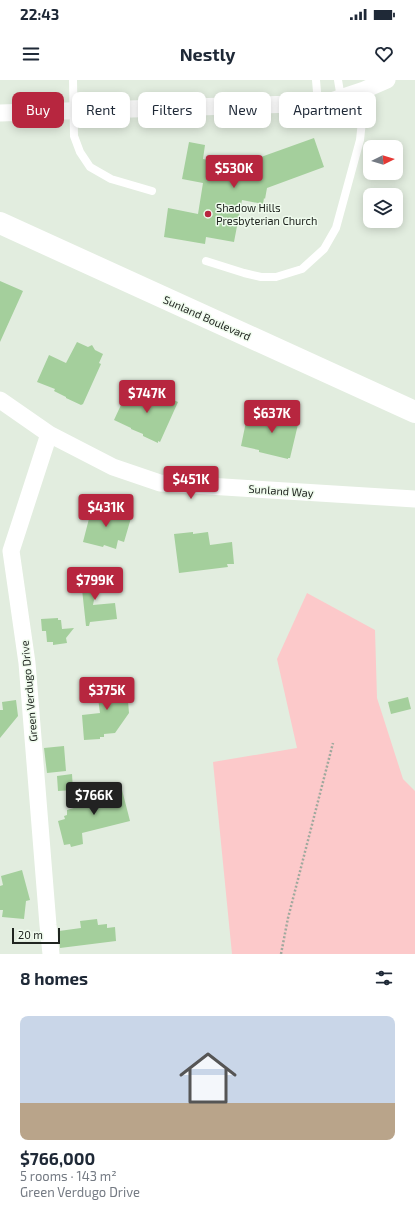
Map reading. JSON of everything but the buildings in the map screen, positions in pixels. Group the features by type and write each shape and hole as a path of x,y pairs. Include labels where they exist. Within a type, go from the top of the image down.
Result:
{"main road":[{"name":"Sunland Boulevard","path":"0,223 415,412"}],"street":[{"path":"358,92 387,80"},
{"path":"130,109 279,105"},
{"path":"0,114 72,111"},
{"name":"Sunland Way","path":"0,400 49,434 113,467 160,483 415,499"},
{"name":"Green Verdugo Drive","path":"49,434 11,551 27,663 51,954"}],"lane":[{"path":"73,80 73,92"},
{"path":"316,80 317,92"},
{"path":"338,80 339,92"},
{"path":"206,261 256,276 276,276 302,269 324,249 336,228 360,140 364,90"},
{"path":"74,128 74,136 80,152 90,167 111,179 152,191"}],"path":[{"path":"281,954 333,743"}],"shaded area":[{"path":"307,593 375,630 377,698 403,779 415,791 415,954 232,954 213,762 297,748 277,659"}],"place":[{"name":"Shadow Hills Presbyterian Church","path":"208,214"}]}
